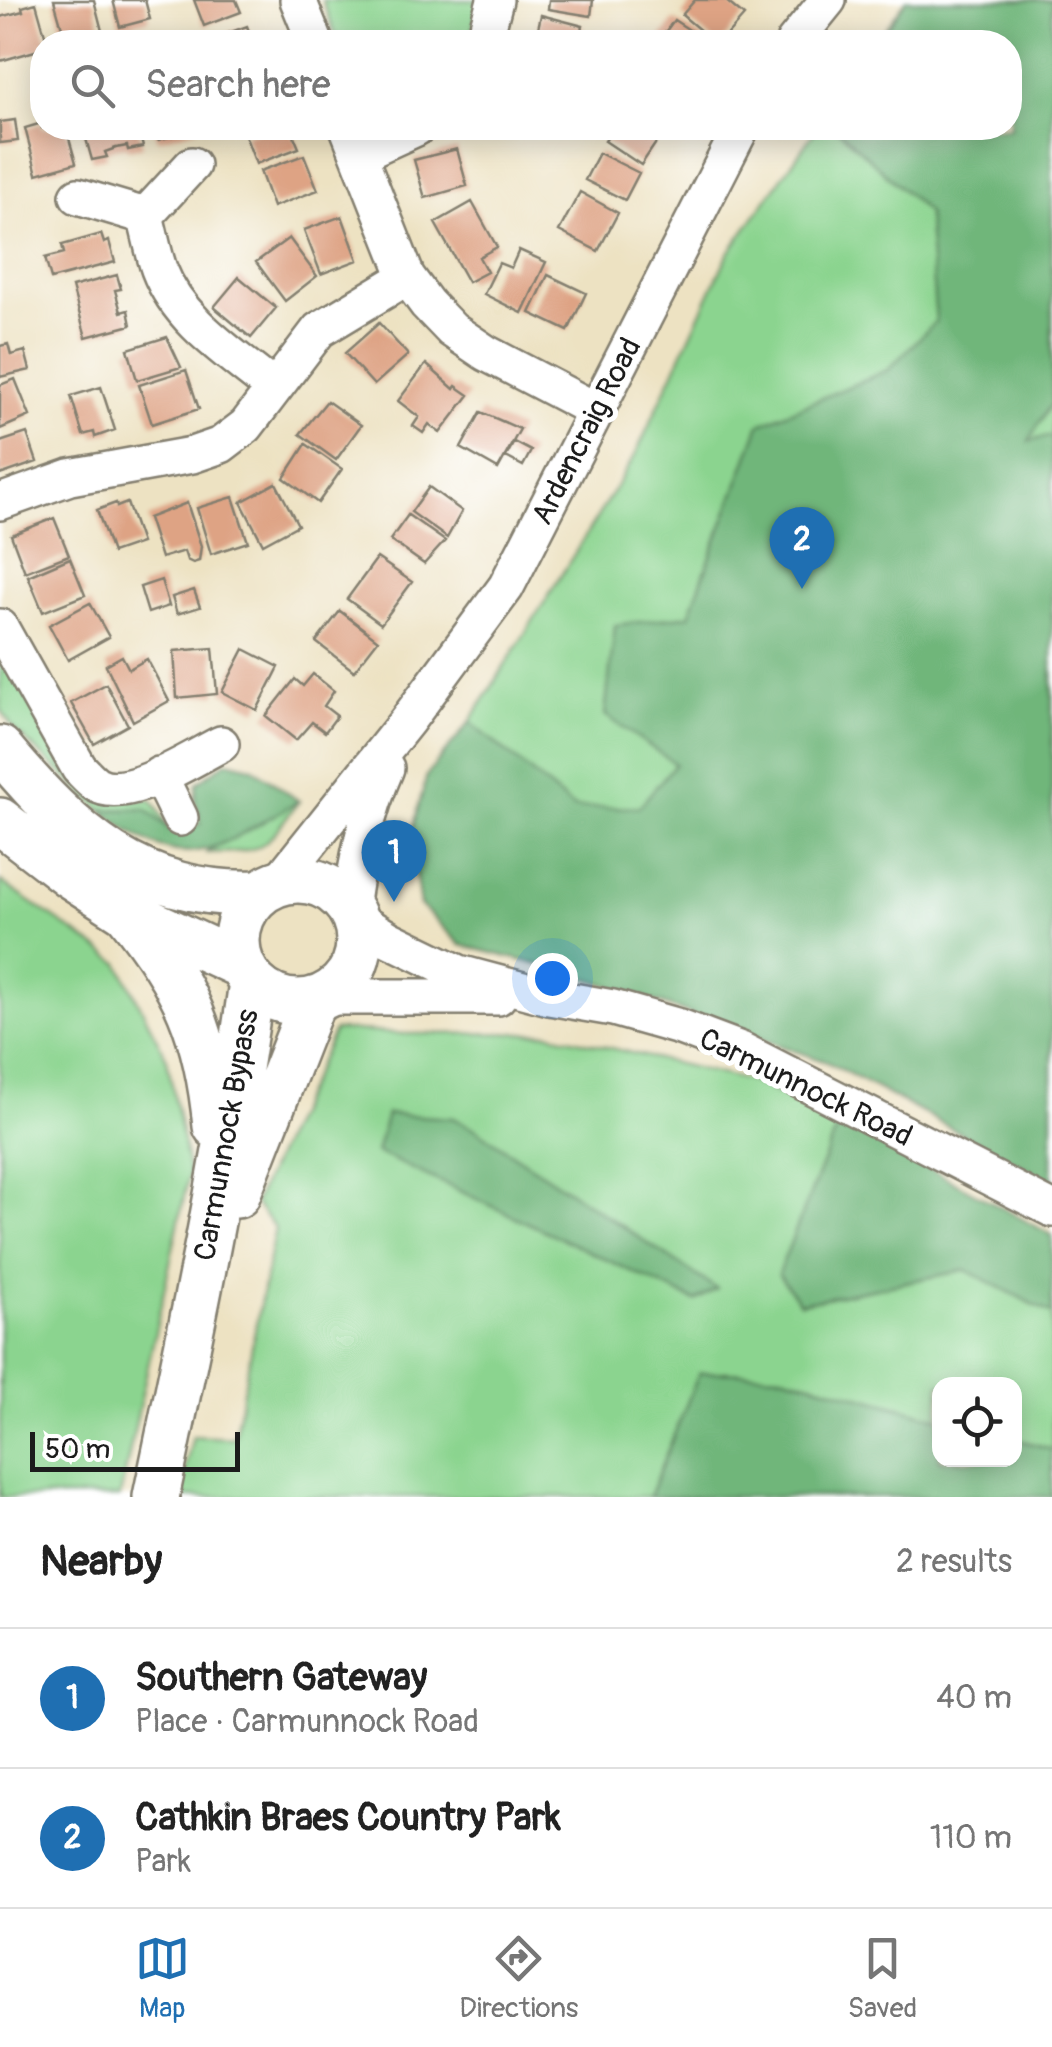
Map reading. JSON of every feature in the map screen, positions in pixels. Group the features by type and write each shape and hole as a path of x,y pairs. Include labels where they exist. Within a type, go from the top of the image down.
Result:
{"main road":[{"path":"0,749 66,822 101,852 136,872 174,885 232,894 298,880 318,883 337,894 352,913 359,949 353,969 341,985 319,999 286,1002 267,994 246,974 127,912 70,875 0,821"},
{"path":"246,974 237,946 238,926 247,908 268,888"},
{"path":"127,912 177,978 202,1038 211,1074 220,1178"},
{"name":"Carmunnock Bypass","path":"156,1497 220,1178 246,974"},
{"name":"Carmunnock Bypass","path":"200,1288 319,999"}],"street":[{"path":"298,0 309,30"},
{"path":"487,30 496,0"},
{"path":"804,30 828,0"},
{"name":"Ardencraig Road","path":"268,888 407,721 506,587 735,140"},
{"path":"354,141 407,277 452,330 486,353 597,411"},
{"path":"145,216 192,165"},
{"path":"78,196 145,216"},
{"path":"145,216 160,271 192,322 273,388"},
{"path":"0,502 70,477 192,455 222,445 246,426 318,330 407,277"},
{"path":"0,627 79,768 98,785 115,790 132,788 220,744"},
{"name":"Ardencraig Road","path":"352,913 360,838 369,806 407,721"},
{"path":"158,775 180,818"},
{"name":"Carmunnock Road","path":"352,913 419,955 460,972 664,1022 741,1050 1052,1209"},
{"name":"Carmunnock Road","path":"319,999 549,996"}],"green space":[{"path":"322,0 479,0 473,30 333,30"},
{"path":"906,0 1052,0 1052,1182 827,1062 576,974 461,945 420,905 410,839 427,775 470,722 635,456 728,254 809,140 1022,140 1022,30 885,30"},
{"path":"906,0 1052,0 1052,402 1029,441 1052,436 1052,1182 827,1062 576,974 461,945 420,905 410,839 427,775 470,722 574,808 639,807 675,764 605,715 615,625 689,615 760,424 888,370 936,321 927,212 849,140 1022,140 1022,30 886,30"},
{"path":"0,642 64,768 132,799 152,800 170,830 146,809 101,810 14,730 0,708"},
{"path":"227,761 252,767 299,801 244,833 200,851 157,846 101,810 146,809 170,830 201,824 195,800 197,783"},
{"path":"299,801 261,845 241,851 205,853"},
{"path":"0,881 119,963 167,1059 189,1174 120,1497 0,1497"},
{"path":"334,1031 548,1033 750,1081 840,1120 779,1273 800,1303 966,1270 1052,1314 1052,1449 1022,1441 1022,1377 932,1377 932,1416 782,1375 700,1373 649,1497 178,1497 193,1436 234,1438 275,1228 254,1203"},
{"path":"387,1114 453,1118 474,1128 717,1289 695,1301 376,1152"},
{"path":"840,1120 1052,1235 1052,1314 966,1270 800,1303 778,1274"},
{"path":"699,1373 782,1375 932,1416 932,1467 1022,1467 1022,1441 1052,1449 1052,1497 649,1497"}],"building":[{"path":"54,0 94,0 102,30 63,30"},
{"path":"113,0 145,0 150,19 120,27"},
{"path":"194,0 236,0 241,12 204,26"},
{"path":"549,0 593,0 591,16 548,9"},
{"path":"695,0 725,0 744,16 732,30 700,30 682,15"},
{"path":"36,3 44,30 30,30 30,52 0,61 0,17 23,11 22,7"},
{"path":"541,15 583,26 582,30 538,30"},
{"path":"674,20 689,30 667,30"},
{"path":"15,120 18,141 0,143 0,122"},
{"path":"30,127 30,140 69,140 76,163 37,174 25,128"},
{"path":"86,140 141,140 143,147 116,148 105,152 107,157 92,160"},
{"path":"247,140 296,140 299,148 256,164"},
{"path":"606,140 658,140 641,165"},
{"path":"457,149 467,186 425,198 414,160"},
{"path":"599,153 639,173 625,200 585,180"},
{"path":"304,155 318,190 273,207 260,171"},
{"path":"580,192 618,213 598,251 559,231"},
{"path":"472,202 497,247 479,257 487,272 468,282 435,223"},
{"path":"342,216 358,260 321,274 304,230"},
{"path":"101,234 104,243 109,241 115,262 51,279 45,258 64,253 62,245"},
{"path":"289,238 317,276 285,301 256,262"},
{"path":"519,250 546,262 522,313 484,294 499,263 511,268"},
{"path":"117,275 121,289 115,290 121,312 128,310 131,325 86,337 72,287"},
{"path":"548,275 586,293 568,331 530,313"},
{"path":"239,277 276,308 251,338 214,307"},
{"path":"379,323 408,355 374,385 345,353"},
{"path":"167,337 181,367 137,380 128,349"},
{"path":"8,344 11,355 25,351 30,370 0,377 0,346"},
{"path":"426,364 454,389 456,386 469,395 440,433 429,424 423,433 413,426 419,417 398,401"},
{"path":"186,370 199,409 152,424 139,385"},
{"path":"15,379 30,416 0,429 0,385"},
{"path":"101,387 115,430 95,437 94,432 83,435 71,396"},
{"path":"327,401 361,425 336,460 300,434"},
{"path":"481,412 520,429 498,469 461,448"},
{"path":"27,433 37,462 0,475 0,442"},
{"path":"514,442 531,451 523,466 506,457"},
{"path":"306,444 342,469 318,503 284,478"},
{"path":"276,483 298,525 263,544 241,502"},
{"path":"429,487 462,511 447,538 411,512"},
{"path":"233,497 248,542 211,554 197,508"},
{"path":"116,503 117,507 127,503 141,543 112,553 97,510"},
{"path":"187,503 201,546 199,561 187,560 184,551 161,558 148,518"},
{"path":"408,515 445,541 424,564 390,540"},
{"path":"54,518 69,555 25,572 11,535"},
{"path":"70,558 85,595 43,612 28,576"},
{"path":"377,558 412,582 381,624 347,599"},
{"path":"161,580 169,606 148,613 140,587"},
{"path":"194,590 200,607 177,614 172,597"},
{"path":"90,603 109,637 68,660 49,625"},
{"path":"340,611 378,640 354,671 316,642"},
{"path":"213,648 217,694 177,698 174,651"},
{"path":"244,649 279,667 257,710 222,692"},
{"path":"122,656 129,669 147,659 169,701 133,721 106,665"},
{"path":"313,674 334,691 324,706 337,716 325,732 312,722 296,740 266,716 295,679 303,686"},
{"path":"106,684 128,725 94,744 71,703"}],"place":[{"name":"Cathkin Braes Country Park","path":"802,589"},
{"name":"Southern Gateway","path":"394,902"}]}
